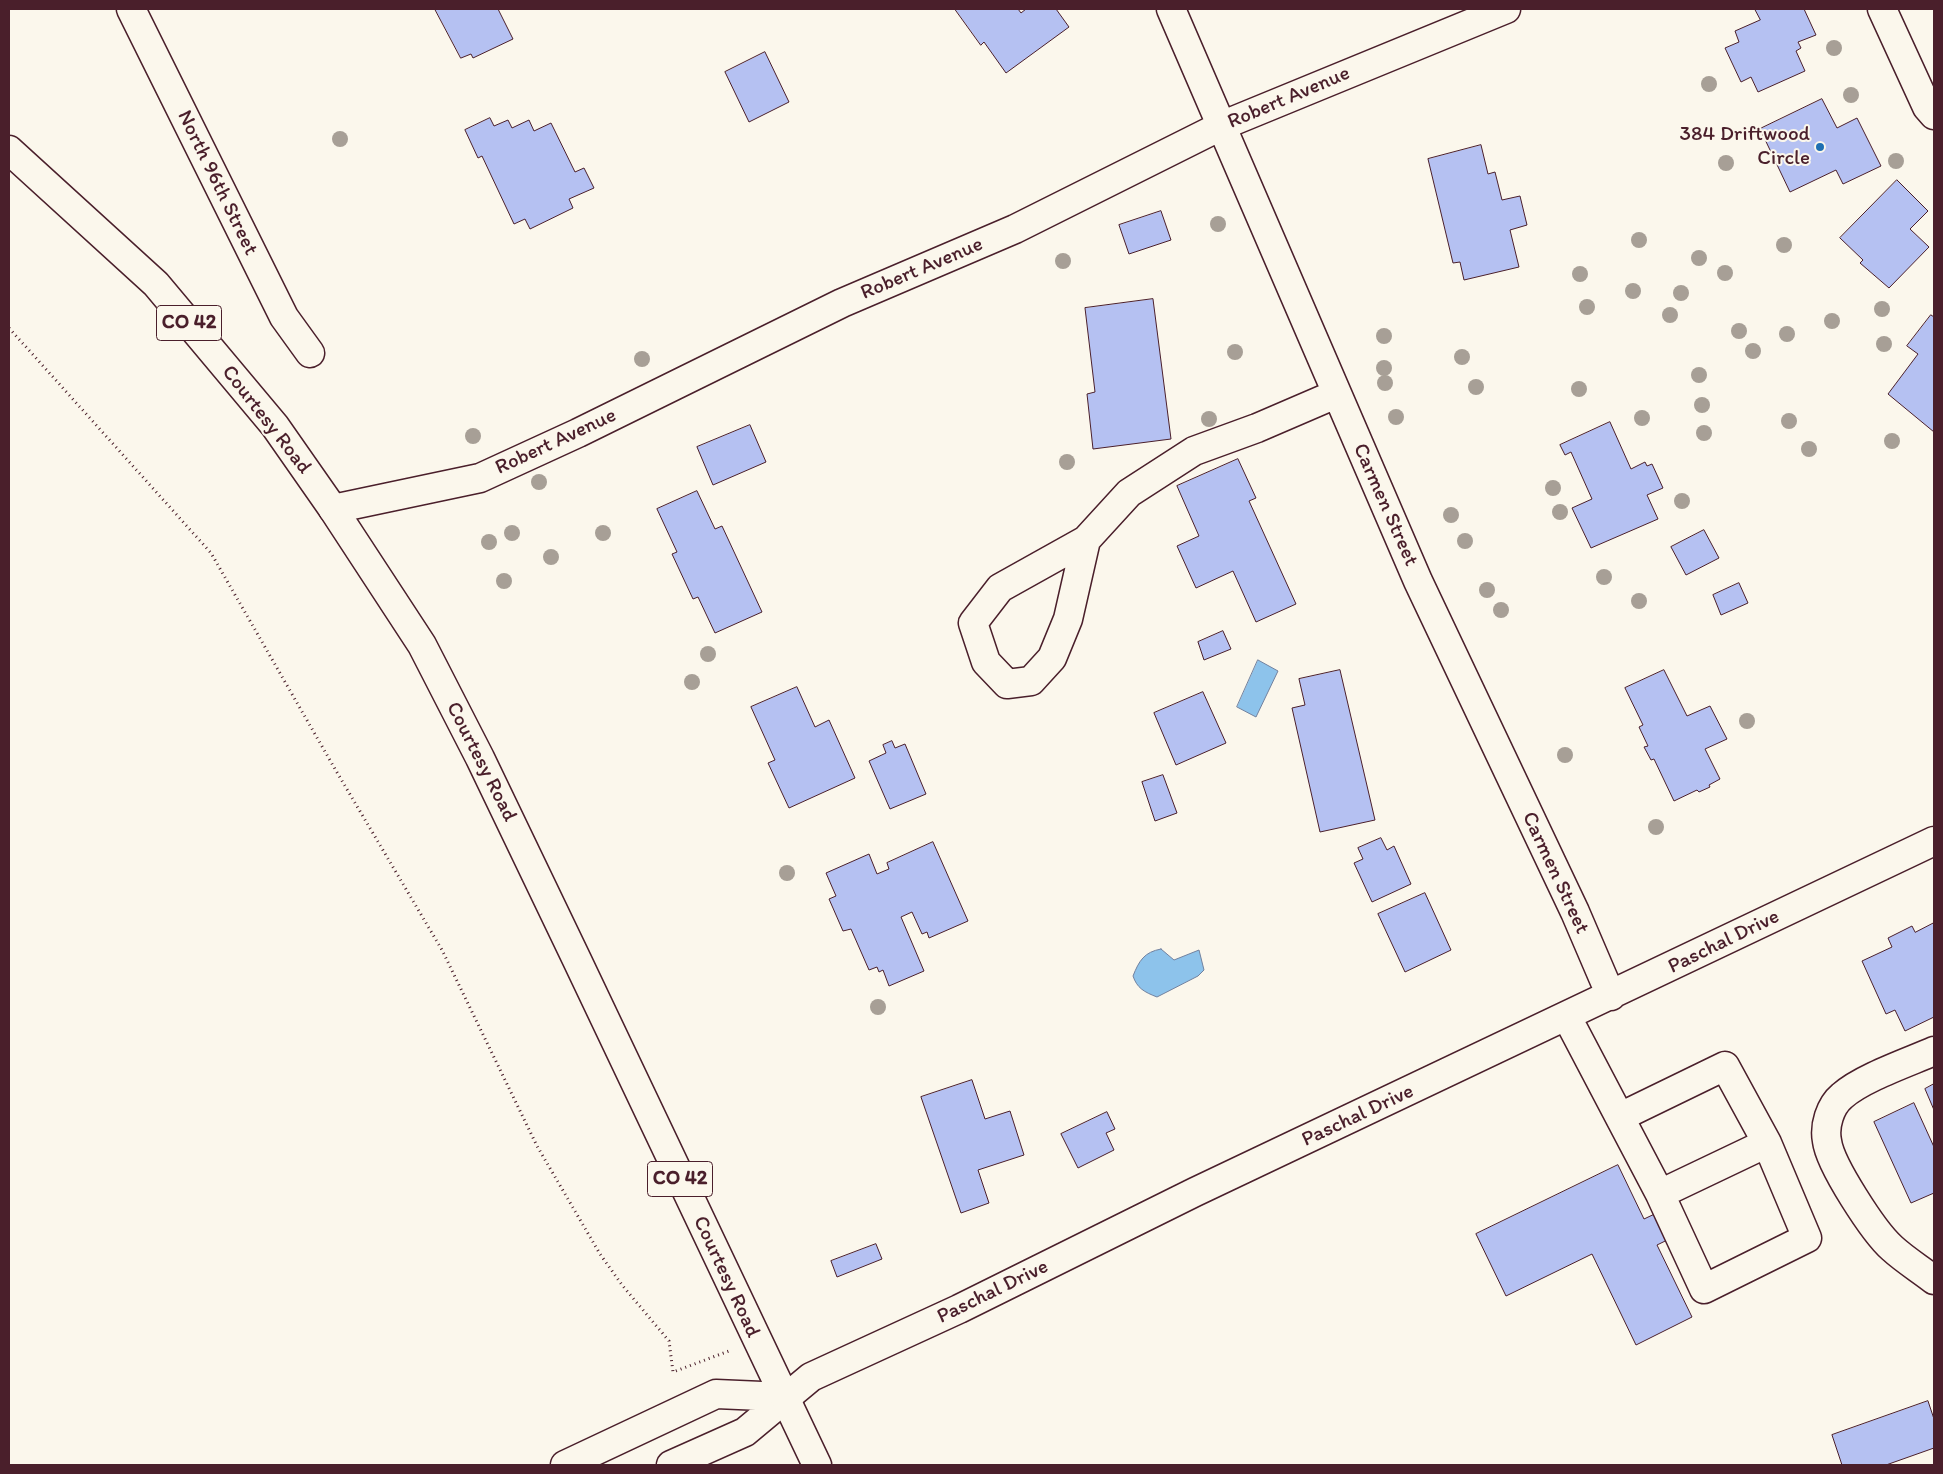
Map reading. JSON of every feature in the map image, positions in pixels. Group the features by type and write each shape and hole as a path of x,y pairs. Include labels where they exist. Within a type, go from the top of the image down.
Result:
{"street":[{"name":"North 96th Street","path":"131,9 284,317 310,352"},
{"name":"Carmen Street","path":"1171,9 1418,581 1575,912 1611,996"},
{"name":"Robert Avenue","path":"333,509 480,478 578,433 842,303 1015,230 1221,126 1506,9"},
{"path":"1882,9 1928,107 1934,115"},
{"name":"Courtesy Road","path":"9,150 156,284 275,426 333,509 422,645 480,758 756,1341 817,1465"},
{"path":"1086,540 1068,619 1052,658 1031,681 1007,684 986,662 973,623 1000,588 1086,540 1129,493 1194,451 1257,428 1336,394"},
{"name":"Paschal Drive","path":"671,1465 745,1432 811,1377 959,1309 1195,1192 1567,1017 1934,841"},
{"path":"1567,1017 1660,1194 1704,1289 1807,1238 1767,1143 1724,1066 1620,1117"},
{"path":"1934,1051 1867,1081 1842,1096 1828,1120 1827,1140 1832,1159 1855,1200 1890,1247 1934,1280"},
{"path":"1660,1194 1767,1143"},
{"path":"565,1465 716,1394 785,1397"}],"path":[{"path":"9,328 211,553 442,950 537,1146 600,1254 622,1285 669,1341 673,1372 756,1341"}],"water":[{"path":"1258,660 1278,671 1256,717 1237,707"},
{"path":"1161,949 1174,960 1199,950 1204,970 1198,976 1157,997 1142,989 1133,976 1146,955"}],"building":[{"path":"435,9 498,9 513,39 473,58 471,54 461,58"},
{"path":"955,9 1018,9 1021,13 1026,9 1056,9 1069,27 1006,73 984,42 981,45"},
{"path":"1755,9 1804,9 1816,35 1798,42 1801,48 1796,51 1805,71 1758,92 1751,77 1741,82 1725,48 1739,42 1735,31 1760,20"},
{"path":"765,52 789,102 749,122 725,72"},
{"name":"384 Driftwood Circle","path":"1822,99 1837,128 1857,118 1881,166 1843,184 1836,170 1790,192 1760,129"},
{"path":"490,118 494,126 508,120 512,128 529,120 534,131 551,123 575,172 584,168 594,188 569,199 573,208 530,229 525,219 514,224 482,156 478,158 465,130"},
{"path":"1481,145 1488,174 1495,172 1502,200 1520,196 1527,225 1510,230 1519,267 1464,280 1460,262 1453,263 1428,159"},
{"path":"1897,180 1928,211 1910,229 1929,247 1889,288 1860,263 1863,260 1840,238"},
{"path":"1161,211 1171,240 1129,254 1119,225"},
{"path":"1153,299 1171,439 1093,449 1087,394 1095,392 1085,308"},
{"path":"1931,315 1934,317 1934,432 1888,394 1918,354 1907,346"},
{"path":"1610,422 1631,469 1645,462 1647,466 1652,464 1663,488 1647,495 1658,519 1591,548 1572,508 1592,499 1571,452 1565,455 1560,445"},
{"path":"750,425 766,462 713,485 697,447"},
{"path":"1238,459 1256,498 1249,501 1296,604 1256,622 1233,571 1196,588 1177,546 1199,536 1177,486"},
{"path":"697,491 715,529 722,526 762,612 715,633 698,597 693,599 672,554 677,552 657,509"},
{"path":"1704,530 1719,558 1686,575 1671,547"},
{"path":"1739,583 1748,603 1721,615 1713,595"},
{"path":"1223,631 1231,649 1204,660 1198,642"},
{"path":"1340,670 1375,820 1320,832 1292,708 1305,705 1299,679"},
{"path":"1664,670 1687,716 1710,706 1727,739 1705,749 1720,779 1709,785 1710,787 1699,792 1697,790 1674,801 1654,759 1651,760 1644,747 1648,746 1639,727 1643,725 1625,688"},
{"path":"797,687 815,727 829,720 855,778 789,808 768,763 775,760 751,707"},
{"path":"1203,692 1226,743 1176,765 1154,713"},
{"path":"892,741 895,748 905,744 926,794 890,809 869,761 886,753 883,745"},
{"path":"1163,775 1177,813 1155,821 1142,782"},
{"path":"1381,838 1387,850 1394,846 1411,884 1372,902 1354,863 1363,859 1358,848"},
{"path":"933,842 968,921 929,938 927,932 922,934 912,912 901,917 924,971 889,986 883,970 879,972 877,967 869,970 851,929 843,931 829,899 836,896 826,873 869,854 877,874 889,869 887,863"},
{"path":"1425,893 1451,950 1405,972 1378,914"},
{"path":"1934,923 1934,1017 1905,1031 1895,1010 1886,1014 1862,961 1892,947 1888,938 1912,926 1915,932"},
{"path":"972,1080 985,1119 1010,1111 1024,1155 978,1170 989,1203 961,1213 921,1097"},
{"path":"1934,1084 1934,1110 1925,1089"},
{"path":"1914,1103 1934,1147 1934,1193 1911,1203 1874,1122"},
{"path":"1107,1112 1115,1129 1106,1133 1114,1150 1078,1168 1061,1134"},
{"path":"1618,1165 1644,1219 1678,1203 1690,1229 1657,1245 1692,1317 1636,1345 1592,1254 1506,1296 1476,1234"},
{"path":"876,1244 882,1259 837,1277 831,1261"},
{"path":"1928,1401 1934,1419 1934,1448 1886,1465 1842,1465 1832,1435"}],"place":[{"name":"384 Driftwood Circle","path":"1820,147"}]}
